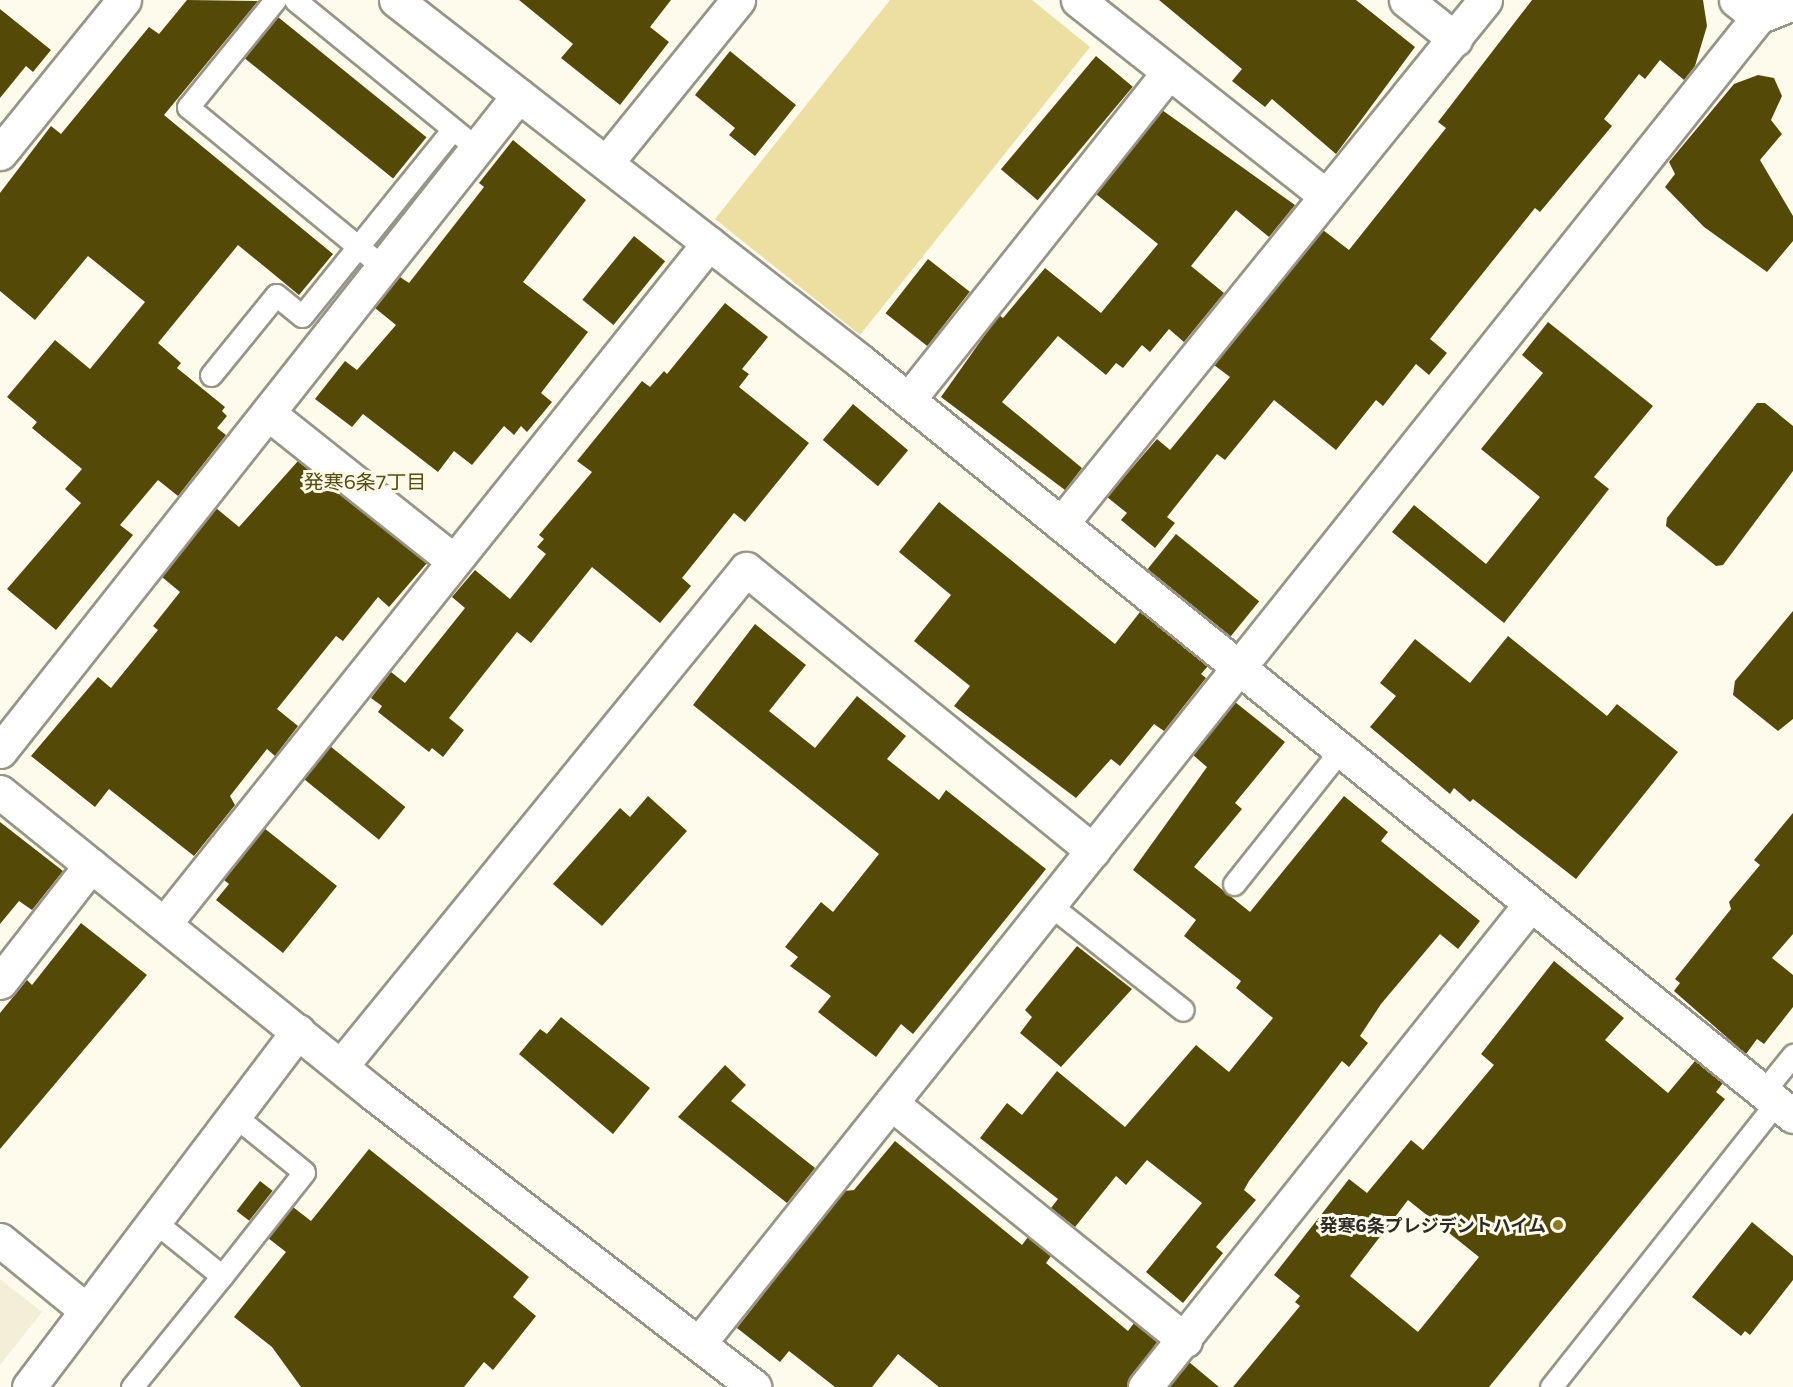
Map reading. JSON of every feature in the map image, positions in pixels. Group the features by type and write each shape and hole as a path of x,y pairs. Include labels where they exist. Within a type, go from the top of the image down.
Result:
{"street":[{"path":"0,153 124,0"},
{"path":"396,0 908,400 1529,906 1778,1104"},
{"path":"606,163 738,0"},
{"path":"1078,0 1326,196"},
{"path":"1406,0 1455,39"},
{"path":"1061,524 1485,0"},
{"path":"700,1342 1238,668 1747,8 1793,3"},
{"path":"908,400 1169,72"},
{"path":"0,751 384,267 466,139 519,96"},
{"path":"164,924 709,243"},
{"path":"269,414 454,561"},
{"path":"341,1066 746,569 1093,851"},
{"path":"0,792 341,1066 700,1342 754,1387"},
{"path":"0,982 91,865"},
{"path":"1145,1387 1185,1340 1529,906"},
{"path":"29,1387 236,1117 298,1031"},
{"path":"891,1103 1185,1340"},
{"path":"0,1240 87,1311"}],"lane":[{"path":"275,0 188,107 384,267"},
{"path":"211,375 276,295 302,316 359,246 466,139 295,0"},
{"path":"1234,884 1340,752"},
{"path":"1050,905 1183,1010"},
{"path":"1551,1387 1778,1104 1793,1055"},
{"path":"132,1387 304,1172 236,1117"},
{"path":"155,1222 222,1276"}],"shaded area":[{"path":"890,0 1032,0 1090,47 860,335 715,219"},
{"path":"0,1279 42,1312 0,1365"}],"building":[{"path":"187,0 258,1 164,115 333,254 299,295 238,245 158,343 181,363 177,368 225,407 222,411 227,416 217,428 226,435 178,496 158,480 120,525 133,535 56,630 7,589 81,503 65,489 82,469 32,428 37,422 7,397 55,340 90,369 145,302 88,256 35,320 0,291 0,193 51,126 61,134 149,27 159,34"},
{"path":"519,0 671,0 650,27 669,42 620,105 561,58 573,44"},
{"path":"1159,0 1356,0 1415,47 1336,154 1272,99 1265,107 1232,81 1242,69"},
{"path":"1532,0 1703,0 1707,26 1695,66 1684,80 1660,60 1645,79 1639,74 1604,119 1612,126 1540,212 1535,208 1430,339 1447,353 1429,375 1416,364 1383,406 1376,400 1336,450 1274,400 1225,460 1217,454 1167,517 1175,523 1155,548 1121,520 1127,513 1107,497 1157,439 1170,450 1230,377 1214,365 1323,230 1349,250 1446,128 1438,122"},
{"path":"0,9 51,50 33,72 26,66 0,98"},
{"path":"278,17 426,137 393,178 245,58"},
{"path":"730,51 796,105 755,156 729,135 735,128 695,95"},
{"path":"1096,56 1133,87 1038,200 1001,169"},
{"path":"1758,75 1774,78 1782,96 1771,120 1782,134 1760,160 1793,216 1793,241 1767,272 1704,227 1665,187 1675,174 1669,162 1734,84"},
{"path":"1162,110 1295,205 1269,237 1236,210 1191,266 1224,293 1184,342 1169,329 1150,352 1142,345 1123,368 1116,363 1106,375 1058,336 1002,402 1082,468 1065,490 941,397 999,315 1003,318 1045,268 1101,313 1158,244 1096,194"},
{"path":"513,140 586,200 523,282 588,332 541,393 552,402 527,432 521,426 514,435 504,426 472,465 454,451 438,472 363,414 352,427 315,399 345,361 357,370 396,325 375,308 400,277 409,283 484,187 479,183"},
{"path":"634,236 665,261 613,325 582,300"},
{"path":"928,259 970,292 927,346 886,313"},
{"path":"725,303 768,337 742,369 749,374 739,387 809,443 745,522 734,513 682,578 691,586 660,623 592,567 531,643 517,632 449,718 464,730 443,757 432,748 429,752 378,712 382,706 371,698 391,672 405,683 465,608 452,597 475,570 510,599 546,554 537,547 544,539 539,535 592,472 577,461 642,381 650,387 664,371 667,374"},
{"path":"1548,322 1653,406 1594,477 1609,489 1504,623 1392,532 1414,505 1486,564 1540,497 1481,449 1543,373 1522,355"},
{"path":"1757,403 1765,403 1793,426 1793,471 1723,565 1716,566 1666,526 1667,518"},
{"path":"853,404 908,450 878,486 823,440"},
{"path":"298,461 427,563 389,607 378,597 343,641 336,636 277,709 298,726 275,756 267,749 230,796 235,805 194,856 109,789 95,807 31,756 98,677 111,688 158,630 153,626 180,592 162,577 216,508 239,527"},
{"path":"939,502 1115,644 1140,612 1208,666 1201,674 1206,678 1164,731 1154,724 1120,766 1111,759 1076,798 954,706 970,686 914,641 951,595 899,552"},
{"path":"1176,534 1259,601 1231,636 1148,569"},
{"path":"1793,611 1793,719 1778,731 1733,695 1735,681"},
{"path":"755,624 806,665 769,711 815,748 857,696 906,736 887,759 939,800 946,790 1046,869 913,1034 901,1024 876,1057 818,1012 831,996 790,966 798,957 785,947 821,902 833,912 879,854 693,705"},
{"path":"1508,636 1607,716 1617,704 1678,752 1576,879 1473,799 1470,802 1454,788 1450,794 1370,727 1396,696 1380,683 1415,639 1470,683"},
{"path":"1235,702 1285,742 1235,803 1242,809 1194,867 1250,912 1344,796 1388,832 1381,841 1480,921 1458,949 1440,934 1381,1004 1360,1036 1368,1043 1349,1067 1342,1061 1249,1181 1244,1190 1256,1200 1216,1247 1223,1253 1183,1303 1146,1272 1202,1203 1147,1160 1126,1185 1116,1176 1075,1227 1051,1208 1058,1199 980,1138 1007,1103 1022,1115 1057,1071 1125,1127 1196,1045 1229,1072 1273,1018 1236,988 1241,981 1184,936 1196,920 1133,870 1207,767 1193,755"},
{"path":"330,746 405,807 379,840 304,779"},
{"path":"648,796 687,831 602,926 553,884 620,808 630,817"},
{"path":"1793,813 1793,934 1772,958 1793,975 1793,1007 1764,1044 1757,1039 1746,1054 1674,991 1680,983 1675,979 1731,909 1729,902 1760,865 1754,860"},
{"path":"0,822 63,871 32,910 19,901 0,924"},
{"path":"264,828 337,886 283,953 216,900 229,884 224,880"},
{"path":"81,923 147,975 0,1149 0,1013 27,980 32,985"},
{"path":"1077,946 1132,989 1061,1067 1020,1033 1032,1017 1025,1010"},
{"path":"1554,961 1624,1018 1605,1040 1668,1093 1695,1061 1723,1083 1716,1092 1725,1099 1489,1387 1233,1387 1300,1306 1295,1302 1300,1296 1274,1275 1349,1179 1367,1193 1411,1140 1423,1150 1494,1065 1481,1054","holes":["1408,1200 1479,1257 1418,1332 1350,1276"]},
{"path":"561,1017 650,1088 613,1134 519,1054 540,1029 547,1034"},
{"path":"725,1065 746,1085 731,1101 815,1168 787,1203 678,1117"},
{"path":"895,1141 1022,1245 1028,1237 1051,1256 1046,1263 1128,1331 1134,1323 1157,1342 1127,1387 939,1387 898,1354 872,1387 835,1387 789,1351 780,1362 737,1328 844,1191 854,1190"},
{"path":"369,1149 529,1277 513,1297 536,1316 493,1370 484,1362 464,1387 301,1387 272,1347 234,1317 286,1252 268,1238 293,1207 311,1221"},
{"path":"260,1181 273,1191 249,1221 237,1211"},
{"path":"1752,1222 1793,1256 1793,1280 1750,1335 1745,1331 1741,1336 1692,1297"},
{"path":"1189,1362 1219,1387 1169,1387"}],"place":[{"name":"発寒6条プレジデントハイム","path":"1558,1225"}],"district":[{"name":"発寒6条7丁目","path":"365,481"}]}
